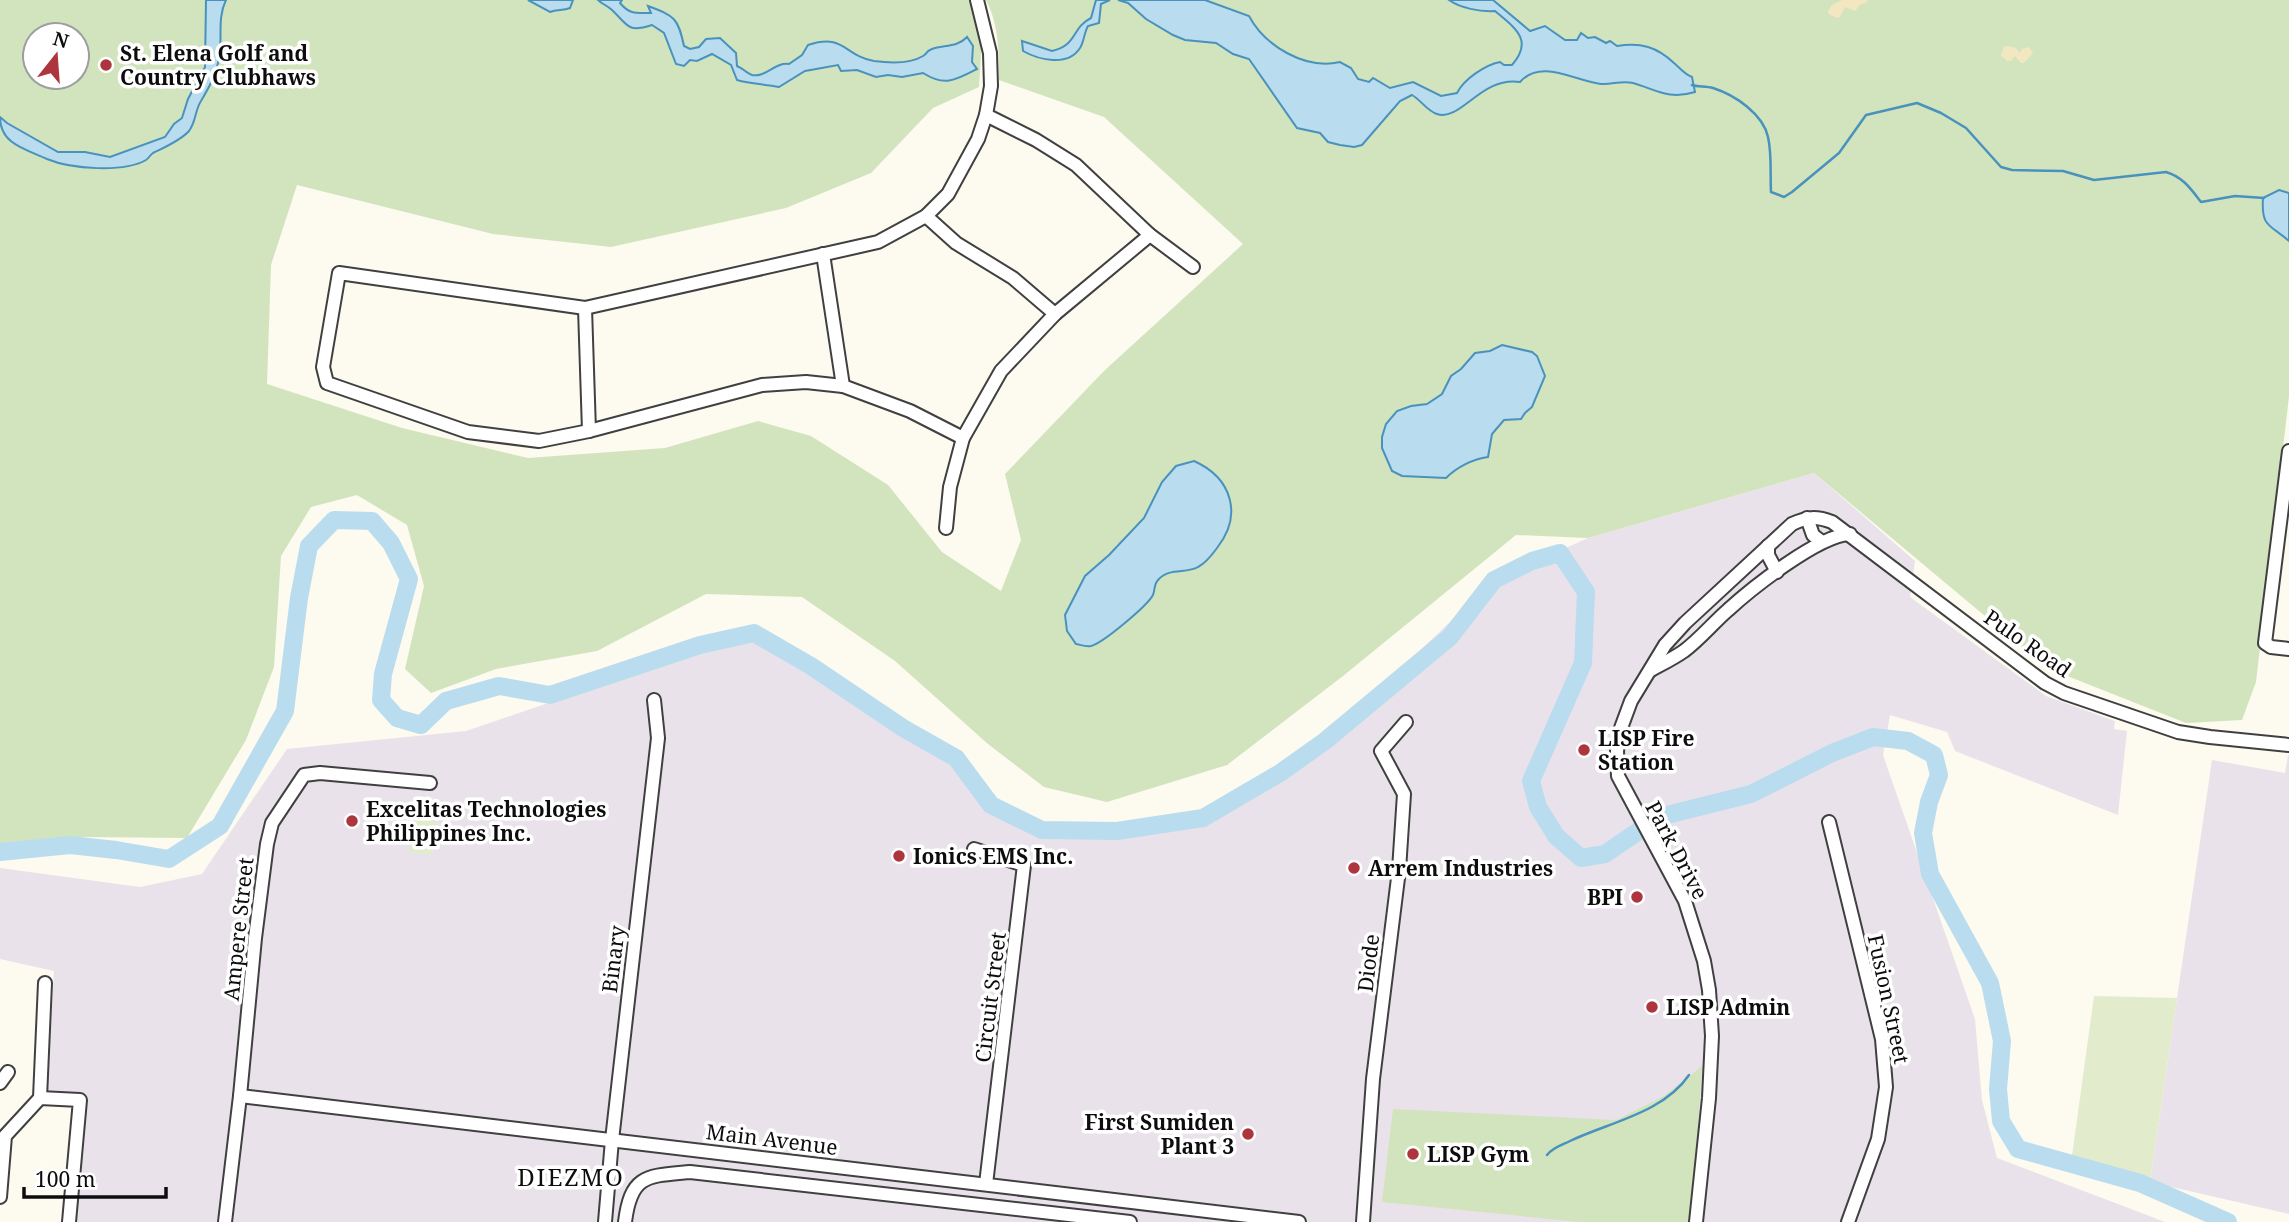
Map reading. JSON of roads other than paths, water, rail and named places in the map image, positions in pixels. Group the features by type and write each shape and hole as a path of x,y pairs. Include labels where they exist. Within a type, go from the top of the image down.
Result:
{"street":[{"path":"963,438 910,411 843,386 806,383 762,384 589,431 539,441 468,432 327,383 323,367 339,273 585,308 878,242 926,216 948,194 978,139 986,115 991,86 990,52 976,0"},
{"path":"986,115 1036,140 1076,165 1150,235 1193,267"},
{"path":"926,216 956,243 1013,278 1055,314"},
{"path":"946,528 950,487 963,438 1001,371 1055,314 1150,235"},
{"path":"823,254 843,386"},
{"path":"585,308 589,431"},
{"path":"2289,451 2265,643 2268,647 2289,649"},
{"path":"1822,542 1813,535 1807,518 1818,517 1832,522 1851,534"},
{"name":"Park Drive","path":"1696,1222 1709,1098 1712,1035 1709,990 1704,961 1685,901 1627,797 1618,776 1617,751 1621,728 1631,701 1665,645 1685,623 1792,524 1807,518"},
{"name":"Park Drive","path":"1650,671 1684,651 1731,607 1777,572 1822,542 1839,534 1851,534"},
{"name":"Pulo Road","path":"1851,534 2045,683 2064,693 2178,732 2289,745"},
{"path":"1768,546 1768,555 1777,572"},
{"name":"Binary","path":"605,1222 658,738 654,700"},
{"name":"Diode","path":"1363,1222 1373,1079 1399,870 1404,794 1381,751 1406,722"},
{"name":"Ampere Street","path":"225,1222 255,938 272,823 304,775 320,773 430,783"},
{"name":"Fusion Street","path":"1829,822 1882,1039 1886,1087 1878,1139 1848,1222"},
{"name":"Circuit Street","path":"974,849 1024,866 986,1184"},
{"path":"0,1197 5,1136 40,1098 45,984"},
{"name":"Main Avenue","path":"240,1096 1299,1222"},
{"path":"40,1098 80,1100 69,1222"},
{"path":"625,1222 628,1200 636,1185 651,1175 690,1172 1130,1222"},
{"path":"1170,1206 1172,1222"}],"water":[{"path":"206,0 226,0 221,15 220,55 191,127 177,141 136,164 97,168 47,159 15,144 4,134 0,117 58,152 85,152 110,157 165,137 182,118 188,99 205,67"},
{"path":"528,0 573,0 570,8 550,12"},
{"path":"598,0 622,0 620,3 627,10 651,13 648,6 670,16 680,29 684,46 690,49 699,47 706,39 720,38 736,53 737,66 752,75 789,64 802,55 808,45 820,42 837,43 856,55 874,61 899,62 918,59 932,49 955,44 967,37 973,46 972,62 977,69 956,79 944,81 923,73 902,77 876,77 857,70 841,71 838,65 805,71 779,87 747,82 737,80 731,65 712,54 697,61 690,60 684,66 676,64 664,33 652,25 638,28 629,26"},
{"path":"1096,0 1110,0 1101,4 1099,23 1088,26 1075,54 1061,60 1053,60 1023,51 1022,41 1052,51 1066,45 1091,18"},
{"path":"1118,0 1205,0 1249,16 1265,37 1300,59 1327,64 1340,62 1351,68 1358,79 1369,82 1373,78 1390,88 1413,82 1441,96 1457,93 1470,78 1488,66 1500,62 1512,65 1518,56 1522,41 1519,35 1495,11 1470,9 1449,0 1493,0 1530,31 1545,26 1565,40 1577,40 1581,33 1606,43 1610,41 1617,46 1641,45 1655,50 1692,77 1695,92 1670,95 1629,82 1601,84 1559,73 1538,72 1528,75 1520,82 1506,82 1494,86 1446,115 1433,113 1412,95 1400,101 1362,145 1340,145 1328,142 1320,133 1297,128 1249,59 1233,54 1216,43 1185,40 1173,35 1146,19 1128,3"},
{"path":"2279,190 2289,193 2289,241 2268,224 2264,215 2263,198"},
{"path":"1502,345 1532,352 1537,356 1545,376 1532,407 1521,419 1504,420 1492,434 1488,457 1466,464 1446,478 1402,476 1392,471 1382,448 1382,437 1386,424 1397,411 1427,404 1442,394 1451,376 1475,353 1490,351"},
{"path":"1194,461 1217,477 1230,499 1230,523 1217,548 1198,567 1162,576 1149,600 1105,638 1091,646 1076,644 1067,631 1065,615 1085,576 1144,518 1162,482 1176,466"}],"waterway":[{"path":"1692,85 1713,88 1730,95 1754,113 1768,137 1771,192 1784,197 1839,153 1866,115 1917,103 1966,128 2001,167 2012,170 2063,171 2094,180 2166,172 2182,180 2201,202 2235,196 2264,198"},
{"path":"0,852 70,845 169,859 220,826 285,711 299,598 309,546 334,520 372,521 391,543 409,579 383,674 381,700 397,718 421,725 446,701 499,686 550,695 700,645 754,633 811,666 903,728 956,758 991,805 1042,830 1117,831 1203,818 1280,773 1325,741 1450,637 1494,580 1532,561 1560,553 1586,592 1583,663 1531,781 1538,807 1556,836 1581,858 1605,854 1659,817 1751,794 1832,753 1873,737 1908,741 1934,755 1939,775 1929,802 1923,833 1930,874 1990,983 2002,1041 1998,1089 2001,1121 2018,1149 2140,1183 2228,1222"},
{"path":"1547,1155 1561,1145 1650,1108 1665,1099 1689,1075"}],"place":[{"name":"St. Elena Golf and Country Clubhaws","path":"106,65"},
{"name":"LISP Fire Station","path":"1584,750"},
{"name":"Excelitas Technologies Philippines Inc.","path":"352,821"},
{"name":"Ionics EMS Inc.","path":"899,856"},
{"name":"Arrem Industries","path":"1354,868"},
{"name":"BPI","path":"1637,897"},
{"name":"LISP Admin","path":"1652,1007"},
{"name":"First Sumiden Plant 3","path":"1248,1134"},
{"name":"LISP Gym","path":"1413,1154"}],"district":[{"name":"DIEZMO","path":"571,1176"}]}
